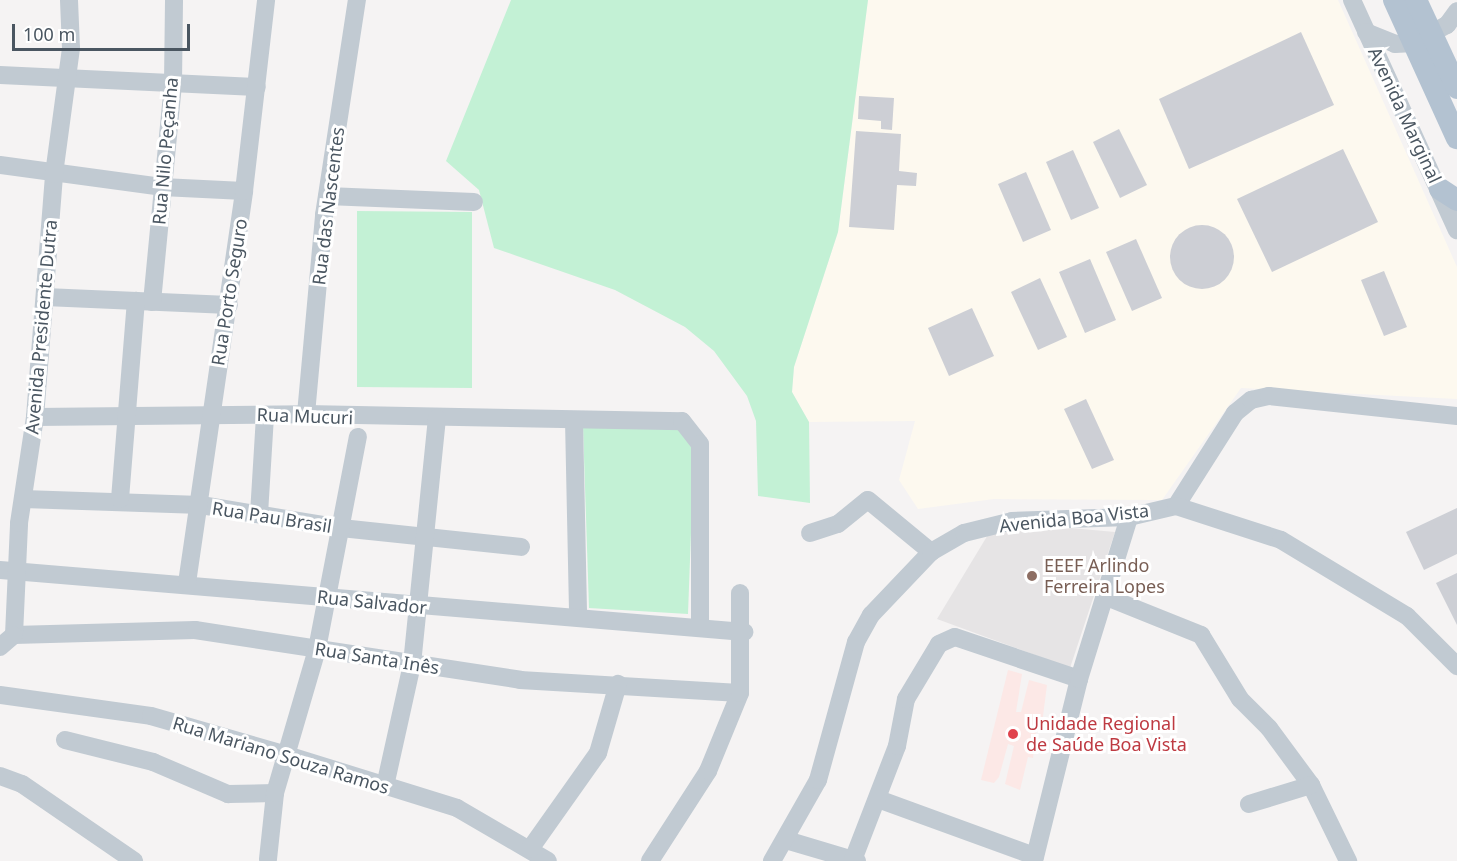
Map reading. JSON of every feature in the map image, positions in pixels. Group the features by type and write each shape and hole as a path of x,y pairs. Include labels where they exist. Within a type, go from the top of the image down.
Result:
{"main road":[{"path":"1394,0 1457,88"},
{"path":"1416,0 1423,40 1457,138"}],"street":[{"name":"Avenida Presidente Dutra","path":"7,641 7,571 23,499 35,417 54,174 68,78 69,0"},
{"name":"Rua Nilo Peçanha","path":"120,499 126,418 162,187 173,83 174,0"},
{"name":"Rua Porto Seguro","path":"187,583 201,505 210,413 229,305 266,0"},
{"name":"Rua das Nascentes","path":"306,414 327,196 357,0"},
{"name":"Avenida Marginal","path":"1352,0 1448,194 1457,230"},
{"path":"1366,32 1395,44 1423,40 1457,11"},
{"path":"0,75 256,87"},
{"path":"0,165 162,187 244,191"},
{"path":"327,196 474,202"},
{"path":"45,297 229,305"},
{"path":"1457,416 1269,396 1251,400 1235,413 1176,506 1281,540 1407,616 1457,666"},
{"name":"Rua Mucuri","path":"35,417 126,418 210,413 574,420 656,416 682,421 696,432 700,628"},
{"path":"259,514 265,415"},
{"path":"385,786 412,664 423,536 437,418"},
{"path":"574,420 578,616"},
{"path":"268,859 275,792 318,649 358,437"},
{"name":"Rua Pau Brasil","path":"23,499 120,499 201,505 340,528 521,547"},
{"path":"810,533 838,524 868,500 930,552"},
{"name":"Avenida Boa Vista","path":"772,861 786,840 818,780 856,642 896,584 930,552 964,533 1012,521 1129,517 1176,506"},
{"path":"878,799 1034,858 1079,679 1129,517"},
{"name":"Rua Salvador","path":"7,571 187,583 417,608 578,616 744,632"},
{"path":"650,861 708,771 740,693 744,632 740,592"},
{"path":"1104,596 1201,635 1240,699 1269,728 1311,785 1348,861"},
{"name":"Rua Santa Inês","path":"7,641 195,630 520,680 740,693"},
{"path":"786,840 855,860 878,799 906,699 939,644 954,637 1079,679"},
{"path":"530,849 598,753 618,684"},
{"name":"Rua Mariano Souza Ramos","path":"0,695 151,716 286,755 468,813 548,861"},
{"path":"65,740 153,762 228,794 275,792"},
{"path":"0,776 22,784 134,861"},
{"path":"1249,804 1311,785"}],"shaded area":[{"path":"868,0 1338,0 1457,267 1457,399 1241,388 1162,500 994,499 918,509 899,480 915,421 809,422 792,392 794,367 838,232"},
{"name":"EEEF Arlindo Ferreira Lopes","path":"1060,527 1115,532 1070,668 937,619 989,533"},
{"name":"Unidade Regional de Saúde Boa Vista","path":"1008,670 1022,674 1016,712 1021,712 1029,680 1047,685 1042,724 1037,723 1033,758 1028,757 1020,790 1005,784 1014,746 1008,744 999,777 994,783 981,780"}],"green space":[{"path":"511,0 868,0 838,232 794,367 792,392 809,422 810,503 758,496 756,421 747,396 714,351 685,327 615,290 494,248 479,190 446,161"},
{"path":"357,211 472,212 472,388 357,387"},
{"path":"695,424 688,614 589,608 583,426"}],"building":[{"path":"1301,32 1334,105 1189,169 1159,99"},
{"path":"859,96 894,98 892,130 881,129 881,121 858,119"},
{"path":"1119,129 1147,185 1120,198 1093,142"},
{"path":"856,131 901,134 899,171 917,173 916,186 897,185 894,230 849,227"},
{"path":"1343,149 1378,222 1272,272 1237,199"},
{"path":"1073,150 1099,208 1071,220 1046,162"},
{"path":"1026,172 1051,230 1023,242 998,184"},
{"path":"1202,225 1225,234 1234,257 1225,280 1202,289 1179,280 1170,257 1179,234"},
{"path":"1136,239 1162,298 1132,311 1106,252"},
{"path":"1090,259 1116,320 1085,333 1059,272"},
{"path":"1384,271 1407,327 1384,336 1361,280"},
{"path":"1040,278 1067,337 1038,350 1011,292"},
{"path":"972,308 994,356 949,376 928,328"},
{"path":"1086,399 1114,460 1092,469 1064,409"},
{"path":"1457,508 1457,554 1424,570 1406,532"},
{"path":"1457,573 1457,625 1436,583"}],"place":[{"name":"EEEF Arlindo Ferreira Lopes","path":"1032,576"},
{"name":"Unidade Regional de Saúde Boa Vista","path":"1013,734"}]}
